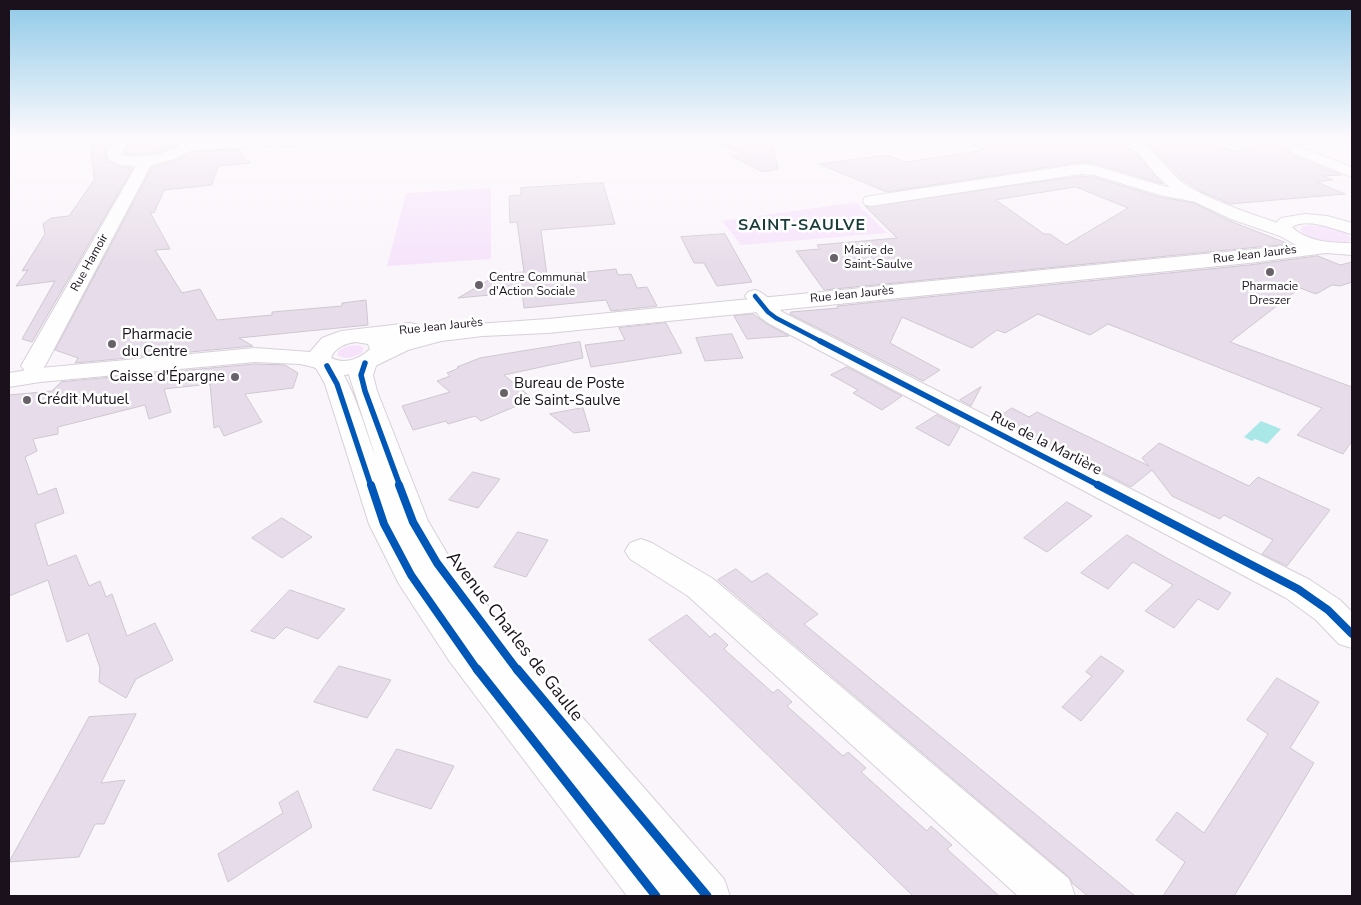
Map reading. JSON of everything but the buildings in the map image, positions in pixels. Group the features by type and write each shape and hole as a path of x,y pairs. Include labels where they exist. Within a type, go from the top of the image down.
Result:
{"street":[{"name":"Rue Hamoir","path":"33,366 135,181"},
{"path":"871,201 1004,181"},
{"path":"1129,181 1196,197"},
{"path":"1171,181 1182,190 1221,208 1289,229 1305,242 1352,253"},
{"path":"1289,229 1320,220 1352,229"},
{"name":"Rue Jean Jaurès","path":"9,368 289,341 349,353 438,334 548,326 759,300 1277,246 1289,242 1289,229"},
{"path":"1330,248 1352,249"},
{"name":"Rue Jean Jaurès","path":"759,300 1249,257 1330,248"},
{"name":"Rue de la Marlière","path":"759,300 776,318 1286,583 1328,610 1352,634"},
{"path":"9,380 40,375 237,356 294,356 349,353 337,384 384,524 411,575 463,651 656,896"},
{"name":"Avenue Charles de Gaulle","path":"349,353 360,375 413,522 436,563 505,655 706,896"},
{"path":"641,551 700,587 1052,896"}],"shaded area":[{"path":"491,188 491,259 387,266 406,193"},
{"path":"856,202 887,233 741,245 722,221"},
{"path":"1310,225 1345,232 1351,240 1332,243 1317,240 1300,230 1303,226"},
{"path":"358,345 364,348 359,355 346,358 337,355 339,350 348,346"}],"water":[{"path":"1261,421 1281,429 1267,444 1244,437"}],"cycle path":[{"path":"755,296 768,312 776,318 1298,589 1328,610 1352,634"},
{"path":"365,363 361,375 365,391 413,522 437,563 505,655 707,896"},
{"path":"327,366 337,384 384,524 411,575 463,651 656,896"}],"place":[{"name":"Mairie de Saint-Saulve","path":"834,258"},
{"name":"Pharmacie Dreszer","path":"1270,272"},
{"name":"Centre Communal d'Action Sociale","path":"479,285"},
{"name":"Pharmacie du Centre","path":"112,344"},
{"name":"Caisse d'Épargne","path":"235,377"},
{"name":"Bureau de Poste de Saint-Saulve","path":"504,393"},
{"name":"Crédit Mutuel","path":"27,400"}],"district":[{"name":"SAINT-SAULVE","path":"802,226"}]}
